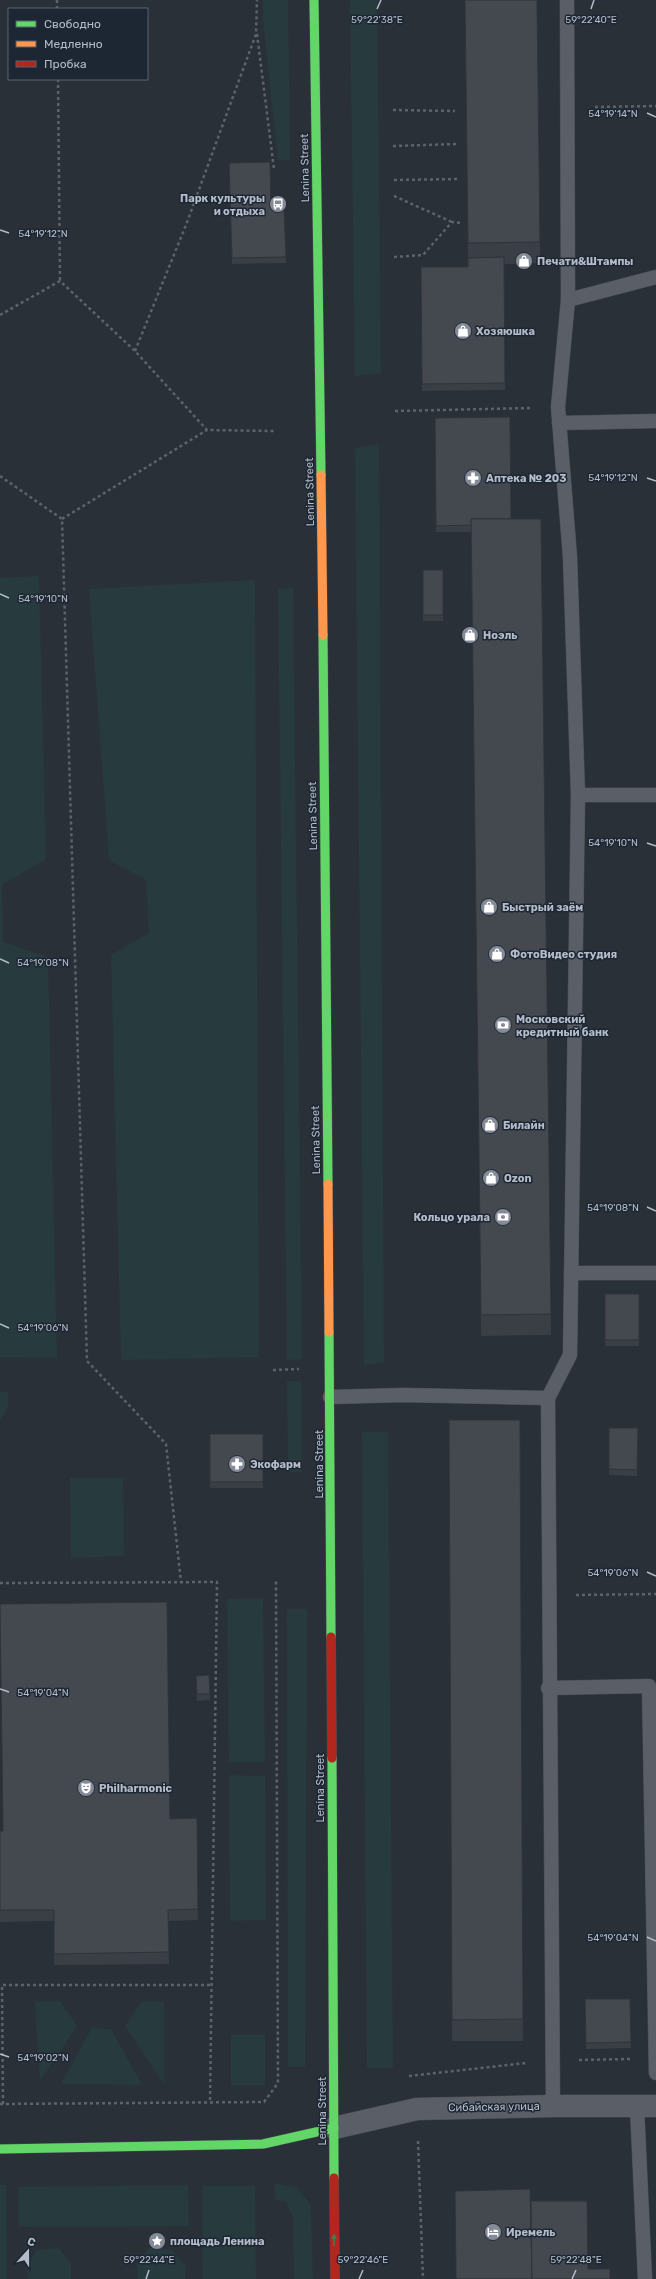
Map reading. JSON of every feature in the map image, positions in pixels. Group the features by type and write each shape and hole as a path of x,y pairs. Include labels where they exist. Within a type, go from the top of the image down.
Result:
{"street":[{"name":"Lenina Street","path":"314,0 322,431 330,1397 335,2279"},
{"name":"Сибайская улица","path":"334,2128 417,2109 552,2106 646,2106"},
{"path":"0,2149 263,2144 334,2128"}],"lane":[{"path":"552,2106 548,1688 550,1595 548,1398 570,1355 578,795 570,557 558,407 568,300 567,0"},
{"path":"568,300 656,277"},
{"path":"559,423 656,421"},
{"path":"578,795 656,795"},
{"path":"571,1273 656,1273"},
{"path":"330,1397 403,1395 548,1398"},
{"path":"548,1688 649,1686 656,2073"},
{"path":"645,2279 646,2106"}],"path":[{"path":"257,0 256,34 274,169"},
{"path":"135,351 186,225 256,34"},
{"path":"58,80 60,282 135,351 207,430"},
{"path":"567,107 656,106"},
{"path":"393,110 455,111"},
{"path":"393,146 457,144"},
{"path":"394,180 460,179"},
{"path":"394,196 452,222 463,223"},
{"path":"394,258 423,255 452,222"},
{"path":"0,315 60,282"},
{"path":"395,411 558,407"},
{"path":"62,519 207,430 274,431"},
{"path":"0,476 62,519"},
{"path":"62,519 88,1361 166,1444 181,1582"},
{"path":"273,1370 302,1369"},
{"path":"212,1985 2,1985 2,2104 264,2102 278,2083 276,1579"},
{"path":"0,1583 217,1582 210,2103"},
{"path":"550,1595 656,1594"},
{"path":"418,2137 423,2279"}],"green space":[{"path":"263,0 288,0 290,160 278,160 263,20"},
{"path":"350,0 377,0 381,373 355,376"},
{"path":"379,444 384,1362 364,1365 355,448"},
{"path":"39,576 46,859 2,885 3,942 48,957 57,1358 0,1357 0,578"},
{"path":"255,580 259,1357 121,1360 111,955 149,933 146,880 109,860 89,589"},
{"path":"293,588 302,1359 287,1360 278,589"},
{"path":"287,1381 301,1381 302,1472 288,1472"},
{"path":"0,1392 8,1392 8,1407 0,1420"},
{"path":"362,1432 388,1432 393,2068 367,2068"},
{"path":"70,1478 123,1478 124,1556 71,1558"},
{"path":"263,1598 265,1762 229,1762 227,1599"},
{"path":"287,1609 307,1609 305,2067 288,2067"},
{"path":"229,1775 265,1776 266,1920 230,1921"},
{"path":"60,2001 77,2026 40,2081 35,2002"},
{"path":"142,2001 164,2002 164,2084 125,2026"},
{"path":"92,2028 111,2029 142,2085 61,2084"},
{"path":"231,2035 265,2035 265,2085 231,2085"},
{"path":"275,2183 297,2188 311,2205 313,2279 294,2279 293,2217 286,2202 275,2199"},
{"path":"0,2185 6,2185 7,2279 0,2279"},
{"path":"188,2185 189,2226 19,2227 18,2187"},
{"path":"202,2186 255,2186 256,2279 203,2279"},
{"path":"59,2248 71,2264 71,2279 28,2279 27,2265 37,2250"},
{"path":"149,2248 171,2249 185,2265 185,2279 138,2279 137,2264"}],"building":[{"path":"465,0 537,0 540,242 468,243"},
{"path":"270,162 271,208 284,207 286,257 232,258 229,163"},
{"name":"Хозяюшка","path":"504,257 505,383 422,384 421,267 468,267 468,258"},
{"name":"Аптека № 203","path":"510,417 511,519 471,519 471,525 436,526 435,418"},
{"path":"471,519 541,519 551,1314 481,1315"},
{"path":"423,570 443,570 443,615 423,615"},
{"path":"605,1294 639,1294 639,1340 605,1340"},
{"path":"449,1420 520,1420 523,2019 452,2020"},
{"path":"609,1428 638,1428 637,1470 609,1469"},
{"name":"Экофарм","path":"210,1434 263,1434 263,1482 210,1482"},
{"name":"Philharmonic","path":"167,1602 170,1819 197,1818 198,1909 168,1910 169,1952 54,1954 54,1910 0,1910 0,1831 3,1831 0,1604"},
{"path":"209,1675 210,1694 197,1694 196,1676"},
{"path":"585,1999 630,1999 631,2042 586,2043"},
{"name":"Иремель","path":"530,2189 532,2279 456,2279 455,2191"},
{"path":"531,2201 587,2201 588,2269 610,2269 610,2279 532,2279"}],"traffic: fast":[{"path":"314,0 321,475"},
{"path":"323,635 328,1184"},
{"path":"329,1332 331,1637"},
{"path":"332,1758 334,2178"},
{"path":"0,2149 263,2144 334,2128"}],"traffic: slow":[{"path":"321,475 323,635"},
{"path":"328,1184 329,1332"}],"traffic: jam":[{"path":"331,1637 332,1758"},
{"path":"334,2178 335,2279"}],"place":[{"name":"Парк культуры и отдыха","path":"278,204"},
{"name":"Печати&Штампы","path":"524,261"},
{"name":"Хозяюшка","path":"463,331"},
{"name":"Аптека № 203","path":"473,478"},
{"name":"Ноэль","path":"470,635"},
{"name":"Быстрый заём","path":"489,907"},
{"name":"ФотоВидео студия","path":"497,954"},
{"name":"Московский кредитный банк","path":"503,1025"},
{"name":"Билайн","path":"490,1125"},
{"name":"Ozon","path":"491,1178"},
{"name":"Кольцо урала","path":"503,1217"},
{"name":"Экофарм","path":"237,1464"},
{"name":"Philharmonic","path":"86,1788"},
{"name":"Иремель","path":"493,2232"},
{"name":"площадь Ленина","path":"157,2241"}]}
